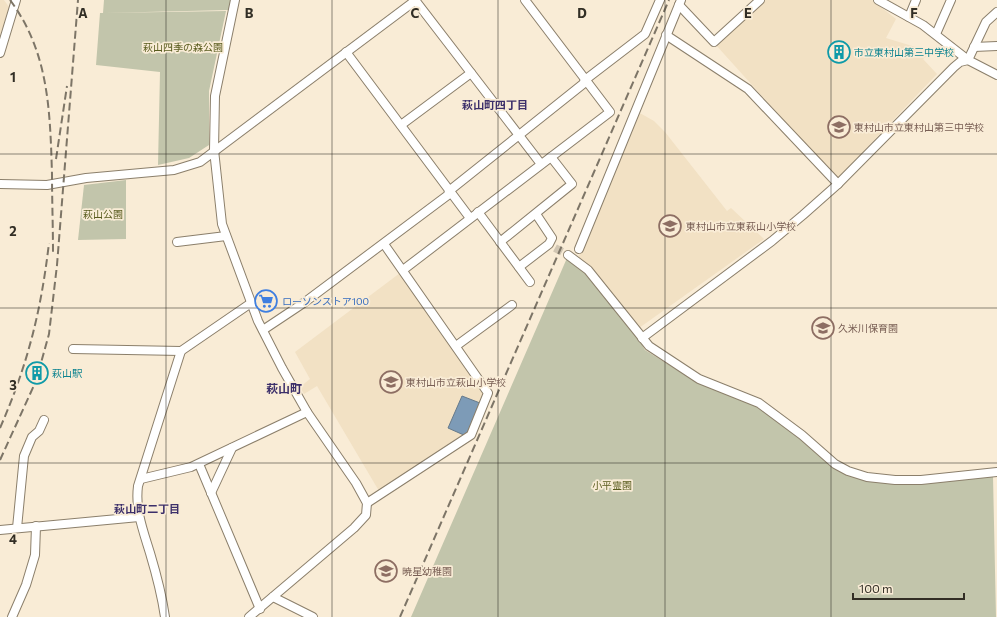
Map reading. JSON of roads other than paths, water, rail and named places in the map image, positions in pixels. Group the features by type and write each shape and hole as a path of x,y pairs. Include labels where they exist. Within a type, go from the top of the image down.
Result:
{"street":[{"path":"0,53 16,0"},
{"path":"235,0 215,96 214,150 220,214 226,236 262,330 307,412 352,477 367,503 366,515 354,528 273,597 260,610 249,617"},
{"path":"0,184 48,185 86,178 174,170 200,162 416,0 541,164"},
{"path":"403,270 610,112 525,0"},
{"path":"262,330 305,302 448,195 449,190 583,84 585,80 645,34 660,0"},
{"path":"579,249 680,2 714,42 760,0"},
{"path":"878,0 936,34 968,60 997,75"},
{"path":"909,17 916,0"},
{"path":"936,34 951,0"},
{"path":"642,338 772,242 838,184 954,67 968,60 986,22 997,12"},
{"path":"666,35 748,89 838,184"},
{"path":"974,47 997,46"},
{"path":"346,52 470,218"},
{"path":"401,125 471,73"},
{"path":"500,242 572,184 551,157"},
{"path":"478,212 530,282"},
{"path":"519,267 552,246 552,238 536,214"},
{"path":"177,242 226,236"},
{"path":"367,503 471,435 488,393 384,244"},
{"path":"568,256 588,270 649,346 699,379 759,403 802,435 835,464 848,471 867,477 895,480 921,480 997,472"},
{"path":"73,349 180,351 251,303"},
{"path":"456,346 512,305"},
{"path":"165,617 150,554 139,517 136,499 180,351"},
{"path":"141,479 199,464 307,412"},
{"path":"17,528 24,456 32,437 39,431 44,420"},
{"path":"211,493 232,448"},
{"path":"199,464 260,610"},
{"path":"0,530 139,517"},
{"path":"12,617 26,585 35,555 36,526"},
{"path":"273,597 313,617"}],"water":[{"path":"462,396 480,403 466,436 448,428"}],"tunnel":[{"path":"555,248 568,255"}],"railway":[{"path":"10,0 23,20 33,40 45,83 50,128 53,253"},
{"path":"0,460 36,381 49,334 57,265 78,0"},
{"path":"400,617 669,0"},
{"path":"56,159 67,86"},
{"path":"0,428 18,382 32,337 42,292 49,243"}],"place":[{"name":"市立東村山第三中学校","path":"839,52"},
{"name":"東村山市立東村山第三中学校","path":"839,127"},
{"name":"東村山市立東萩山小学校","path":"670,226"},
{"name":"ローソンストア100","path":"266,301"},
{"name":"久米川保育園","path":"823,328"},
{"name":"萩山駅","path":"37,373"},
{"name":"東村山市立萩山小学校","path":"391,382"},
{"name":"暁星幼稚園","path":"386,571"}],"district":[{"name":"萩山町四丁目","path":"495,105"},
{"name":"萩山町","path":"284,389"},
{"name":"萩山町二丁目","path":"147,509"}],"park label":[{"name":"萩山四季の森公園","path":"183,47"},
{"name":"萩山公園","path":"103,214"},
{"name":"小平霊園","path":"612,485"}]}
